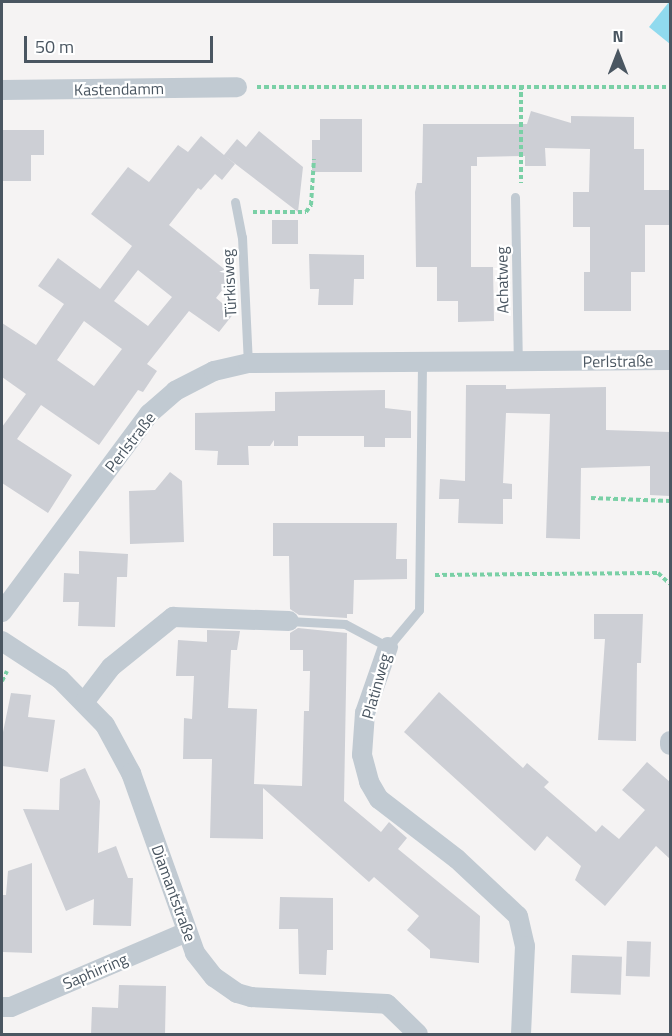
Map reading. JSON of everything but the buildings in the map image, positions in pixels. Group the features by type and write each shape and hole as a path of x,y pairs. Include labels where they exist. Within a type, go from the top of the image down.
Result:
{"street":[{"name":"Kastendamm","path":"2,90 237,87"},
{"name":"Perlstraße","path":"2,612 149,414 176,391 214,371 248,363 670,360"},
{"name":"Platinweg","path":"85,701 111,667 173,616 289,621"},
{"name":"Diamantstraße","path":"2,641 60,679 85,701 105,725 131,772 187,932 204,968 237,993 272,999 387,1004 418,1035"},
{"name":"Platinweg","path":"388,647 366,713 362,755 369,782 379,799 456,859 518,916 525,946 521,1035"},
{"name":"Saphirring","path":"2,1007 11,1007 187,932"}],"lane":[{"name":"Achatweg","path":"516,197 518,362"},
{"name":"Türkisweg","path":"235,202 242,237 248,363"},
{"path":"388,647 418,610 422,363"},
{"name":"Platinweg","path":"289,621 345,624 388,647"}],"path":[{"path":"237,87 521,85 670,87"},
{"path":"516,197 521,182 521,85"},
{"path":"237,212 306,212 314,184 314,159"},
{"path":"591,498 670,501"},
{"path":"419,575 658,573 670,584"}],"water":[{"path":"670,2 670,44 649,27"}]}
